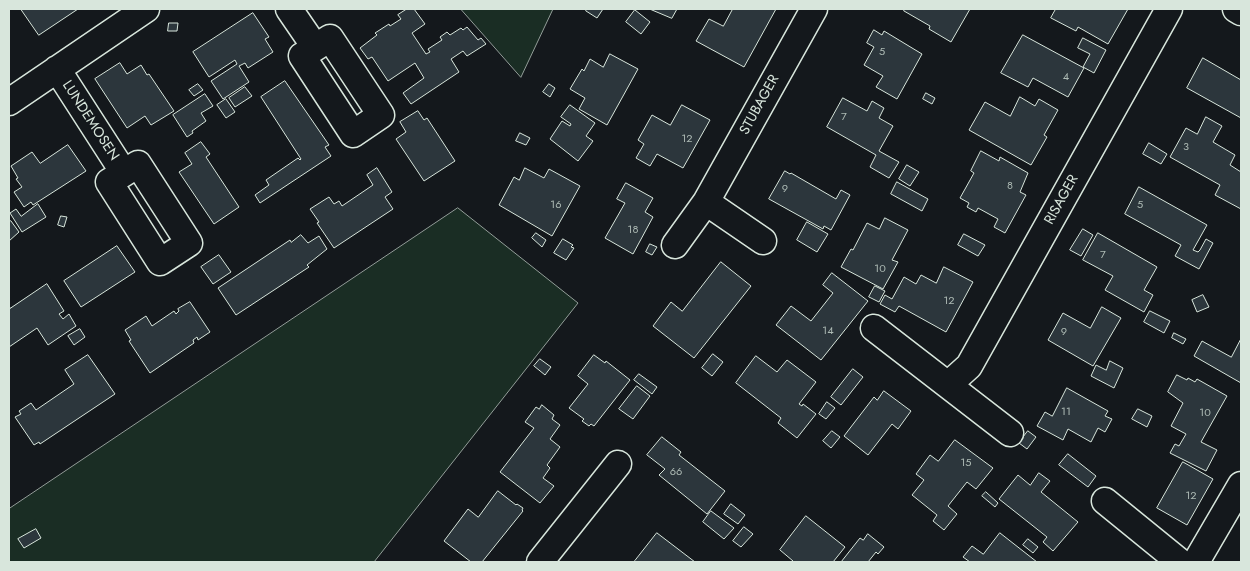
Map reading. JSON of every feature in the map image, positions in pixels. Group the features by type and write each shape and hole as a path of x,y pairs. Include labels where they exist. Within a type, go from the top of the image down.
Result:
{"street":[{"name":"LUNDEMOSEN","path":"9,102 146,9"},
{"path":"289,9 315,48"},
{"name":"STUBAGER","path":"675,246 706,202 814,9"},
{"name":"RISAGER","path":"948,385 969,366 1169,9"},
{"path":"1236,9 1241,12"},
{"name":"LUNDEMOSEN","path":"57,69 124,173"},
{"path":"706,202 763,241"},
{"path":"874,328 1010,433"},
{"path":"540,562 618,464"},
{"path":"1196,562 1241,485"},
{"path":"1105,501 1180,562"}],"green space":[{"path":"461,9 553,9 521,77"},
{"path":"458,208 578,303 374,562 9,562 9,509"}],"building":[{"path":"21,9 78,9 39,35"},
{"path":"407,9 414,9 425,24 412,33 426,54 430,52 428,49 442,40 440,37 447,32 450,35 461,28 463,30 467,27 478,40 481,38 486,44 467,56 463,51 451,59 459,72 411,104 403,93 424,78 415,63 388,81 372,57 368,59 360,48 377,35 375,33 401,19 398,15"},
{"path":"587,9 603,9 597,18 586,11"},
{"path":"650,9 677,9 672,18"},
{"path":"733,9 776,9 744,67 696,41 709,19 723,26"},
{"path":"905,9 970,9 951,42 929,29 930,26 904,11"},
{"path":"1056,9 1128,9 1108,44 1078,27 1076,31 1051,18"},
{"path":"635,10 650,22 641,34 626,22"},
{"path":"253,13 269,37 265,39 273,52 248,68 245,63 239,66 249,82 223,99 211,81 237,64 235,60 209,77 193,52"},
{"path":"169,23 178,23 177,31 168,31"},
{"path":"874,30 882,35 884,31 922,54 897,99 876,87 883,76 864,65 874,47 867,43"},
{"path":"1023,35 1084,68 1068,97 1033,78 1028,87 1001,73"},
{"path":"1083,38 1106,50 1094,73 1083,67 1090,54 1078,48"},
{"path":"610,54 638,69 607,125 579,109 585,98 570,89 582,69 584,71 590,59 603,67"},
{"path":"1203,58 1241,80 1241,118 1187,88"},
{"path":"120,63 127,74 141,65 174,111 151,125 145,116 127,128 95,79"},
{"path":"285,81 329,145 325,147 331,156 260,203 255,195 269,185 266,180 298,158 301,159 261,97"},
{"path":"198,84 203,90 194,96 189,90"},
{"path":"549,84 555,88 550,97 543,92"},
{"path":"245,87 252,96 235,107 229,98"},
{"path":"926,93 935,98 932,104 923,99"},
{"path":"205,94 213,106 201,113 206,121 187,137 173,115"},
{"path":"1020,97 1035,106 1039,99 1058,110 1044,135 1047,137 1031,165 969,130 985,102 1010,116"},
{"path":"843,98 867,111 872,101 884,108 879,118 893,126 879,151 899,162 889,178 870,167 876,155 827,127"},
{"path":"226,99 235,112 226,118 217,105"},
{"path":"570,105 595,123 586,136 593,141 578,161 550,139 562,121 570,126 571,124 561,117"},
{"path":"682,105 710,120 683,168 657,154 650,166 636,158 644,144 638,140 652,115 670,125"},
{"path":"418,111 424,120 427,118 455,161 424,181 396,139 406,132 400,122"},
{"path":"1206,117 1222,126 1213,142 1235,155 1230,165 1241,172 1241,209 1215,195 1220,185 1170,157 1186,128 1197,134"},
{"path":"520,133 530,138 526,145 516,141"},
{"path":"201,142 210,154 206,157 239,207 214,224 179,172 192,164 185,153"},
{"path":"1149,143 1167,154 1161,164 1143,154"},
{"path":"68,145 86,171 33,205 31,202 24,207 14,192 22,187 16,179 18,178 11,166 32,152 40,163"},
{"path":"981,151 999,161 1000,157 1028,173 1020,192 1026,195 1005,233 994,227 998,219 978,208 976,212 967,207 969,203 960,198 974,173 971,171"},
{"path":"907,165 919,172 910,186 899,179"},
{"path":"377,168 392,192 385,197 393,209 334,248 310,209 329,197 334,204 339,201 342,206 373,185 367,175"},
{"path":"525,168 544,178 549,169 580,186 552,236 499,205 514,177 519,180"},
{"path":"785,171 836,199 841,190 850,195 831,230 824,226 823,229 769,199"},
{"path":"897,182 928,199 922,211 891,194"},
{"path":"626,183 653,198 645,212 653,217 633,254 605,238 625,203 617,199"},
{"path":"1139,187 1207,225 1193,250 1198,252 1206,239 1213,243 1199,269 1175,256 1181,245 1125,214"},
{"path":"38,204 46,217 22,232 10,213 16,209 21,216"},
{"path":"61,216 67,217 64,227 58,225"},
{"path":"885,218 908,230 892,260 898,262 883,289 841,267 851,249 853,250 867,223 879,229"},
{"path":"11,221 19,232 9,241 9,222"},
{"path":"807,222 828,234 817,252 797,240"},
{"path":"1083,229 1093,235 1081,256 1070,250"},
{"path":"536,233 546,240 542,247 532,238"},
{"path":"1098,233 1157,267 1144,290 1153,295 1144,312 1105,290 1113,276 1083,260"},
{"path":"964,234 985,245 978,256 958,245"},
{"path":"301,235 308,243 319,236 327,249 307,265 309,267 236,315 218,288 290,240 291,242"},
{"path":"563,239 573,245 571,247 574,248 566,260 554,253"},
{"path":"650,244 657,247 652,255 646,252"},
{"path":"117,246 135,272 81,307 64,281"},
{"path":"219,255 231,272 213,284 201,267"},
{"path":"721,262 751,286 694,358 653,326 671,302 682,311"},
{"path":"944,267 973,282 946,332 899,306 895,312 880,304 885,295 892,299 904,277 916,284 921,275 936,283"},
{"path":"832,273 868,301 821,360 776,325 791,306 811,321 833,293 823,285"},
{"path":"47,284 64,311 59,314 63,319 69,314 76,326 48,345 37,328 9,347 9,306 10,308"},
{"path":"875,286 885,291 879,302 869,297"},
{"path":"1203,295 1209,307 1197,312 1192,300"},
{"path":"190,302 210,332 198,340 197,337 193,340 194,343 150,373 129,341 131,340 125,330 146,316 152,326 174,311 176,314 179,311 178,309"},
{"path":"1102,307 1121,318 1093,366 1048,340 1063,313 1090,328"},
{"path":"1150,311 1170,321 1164,333 1144,322"},
{"path":"80,329 85,337 74,345 68,336"},
{"path":"1174,333 1186,339 1183,344 1172,338"},
{"path":"1241,339 1241,383 1194,356 1202,341 1231,357"},
{"path":"713,354 723,362 712,376 702,368"},
{"path":"88,355 115,394 40,444 39,442 34,445 15,417 21,414 19,411 31,403 36,410 74,384 65,370"},
{"path":"594,355 605,363 606,361 630,380 594,426 591,424 589,426 582,421 584,419 569,408 588,384 578,376"},
{"path":"756,356 777,372 787,360 816,382 799,404 802,406 803,404 816,414 797,438 778,423 781,418 736,383"},
{"path":"540,359 551,367 545,375 534,366"},
{"path":"1110,361 1123,368 1114,388 1091,376 1096,365 1106,370"},
{"path":"853,369 863,377 841,405 831,397"},
{"path":"639,374 657,387 652,394 634,380"},
{"path":"1177,375 1195,382 1197,379 1227,396 1201,442 1217,450 1206,471 1170,453 1175,444 1179,446 1186,434 1171,426 1183,403 1168,392"},
{"path":"637,386 650,396 633,419 619,409"},
{"path":"1067,388 1108,411 1105,416 1112,419 1105,432 1098,428 1091,442 1068,429 1063,440 1037,426 1045,412 1052,416"},
{"path":"884,391 911,411 898,429 892,424 868,455 844,436 874,397 877,400"},
{"path":"827,402 835,408 826,419 819,414"},
{"path":"542,405 554,415 552,419 560,425 550,439 560,447 547,465 550,468 543,478 554,486 540,503 500,472 534,428 525,422 536,407 539,409"},
{"path":"1138,409 1152,416 1147,427 1132,419"},
{"path":"832,431 840,437 831,448 823,441"},
{"path":"1028,431 1036,437 1027,449 1019,443"},
{"path":"662,437 681,452 679,455 725,491 707,514 659,475 665,469 647,455"},
{"path":"955,440 993,468 976,489 967,482 948,506 957,514 944,530 933,521 937,515 912,495 924,480 916,474 930,455 938,461"},
{"path":"1068,454 1096,476 1088,487 1059,465"},
{"path":"1183,462 1213,479 1187,525 1157,508"},
{"path":"1039,473 1050,481 1041,492 1078,522 1053,551 1043,542 1047,537 999,499 1018,475 1030,485"},
{"path":"498,491 523,508 523,511 482,562 471,562 444,541 468,509 478,517"},
{"path":"986,492 998,503 995,507 982,496"},
{"path":"731,504 745,515 738,524 724,514"},
{"path":"711,511 734,528 724,539 703,522"},
{"path":"806,516 845,547 833,562 792,562 780,550"},
{"path":"744,527 753,534 741,547 733,541"},
{"path":"36,529 41,538 24,548 18,539"},
{"path":"657,533 695,562 636,562"},
{"path":"1000,533 1037,562 970,562 963,557 972,546 983,554"},
{"path":"868,534 884,547 878,554 876,552 868,562 841,562 860,538 863,540"},
{"path":"1028,539 1038,547 1033,553 1023,545"}]}
